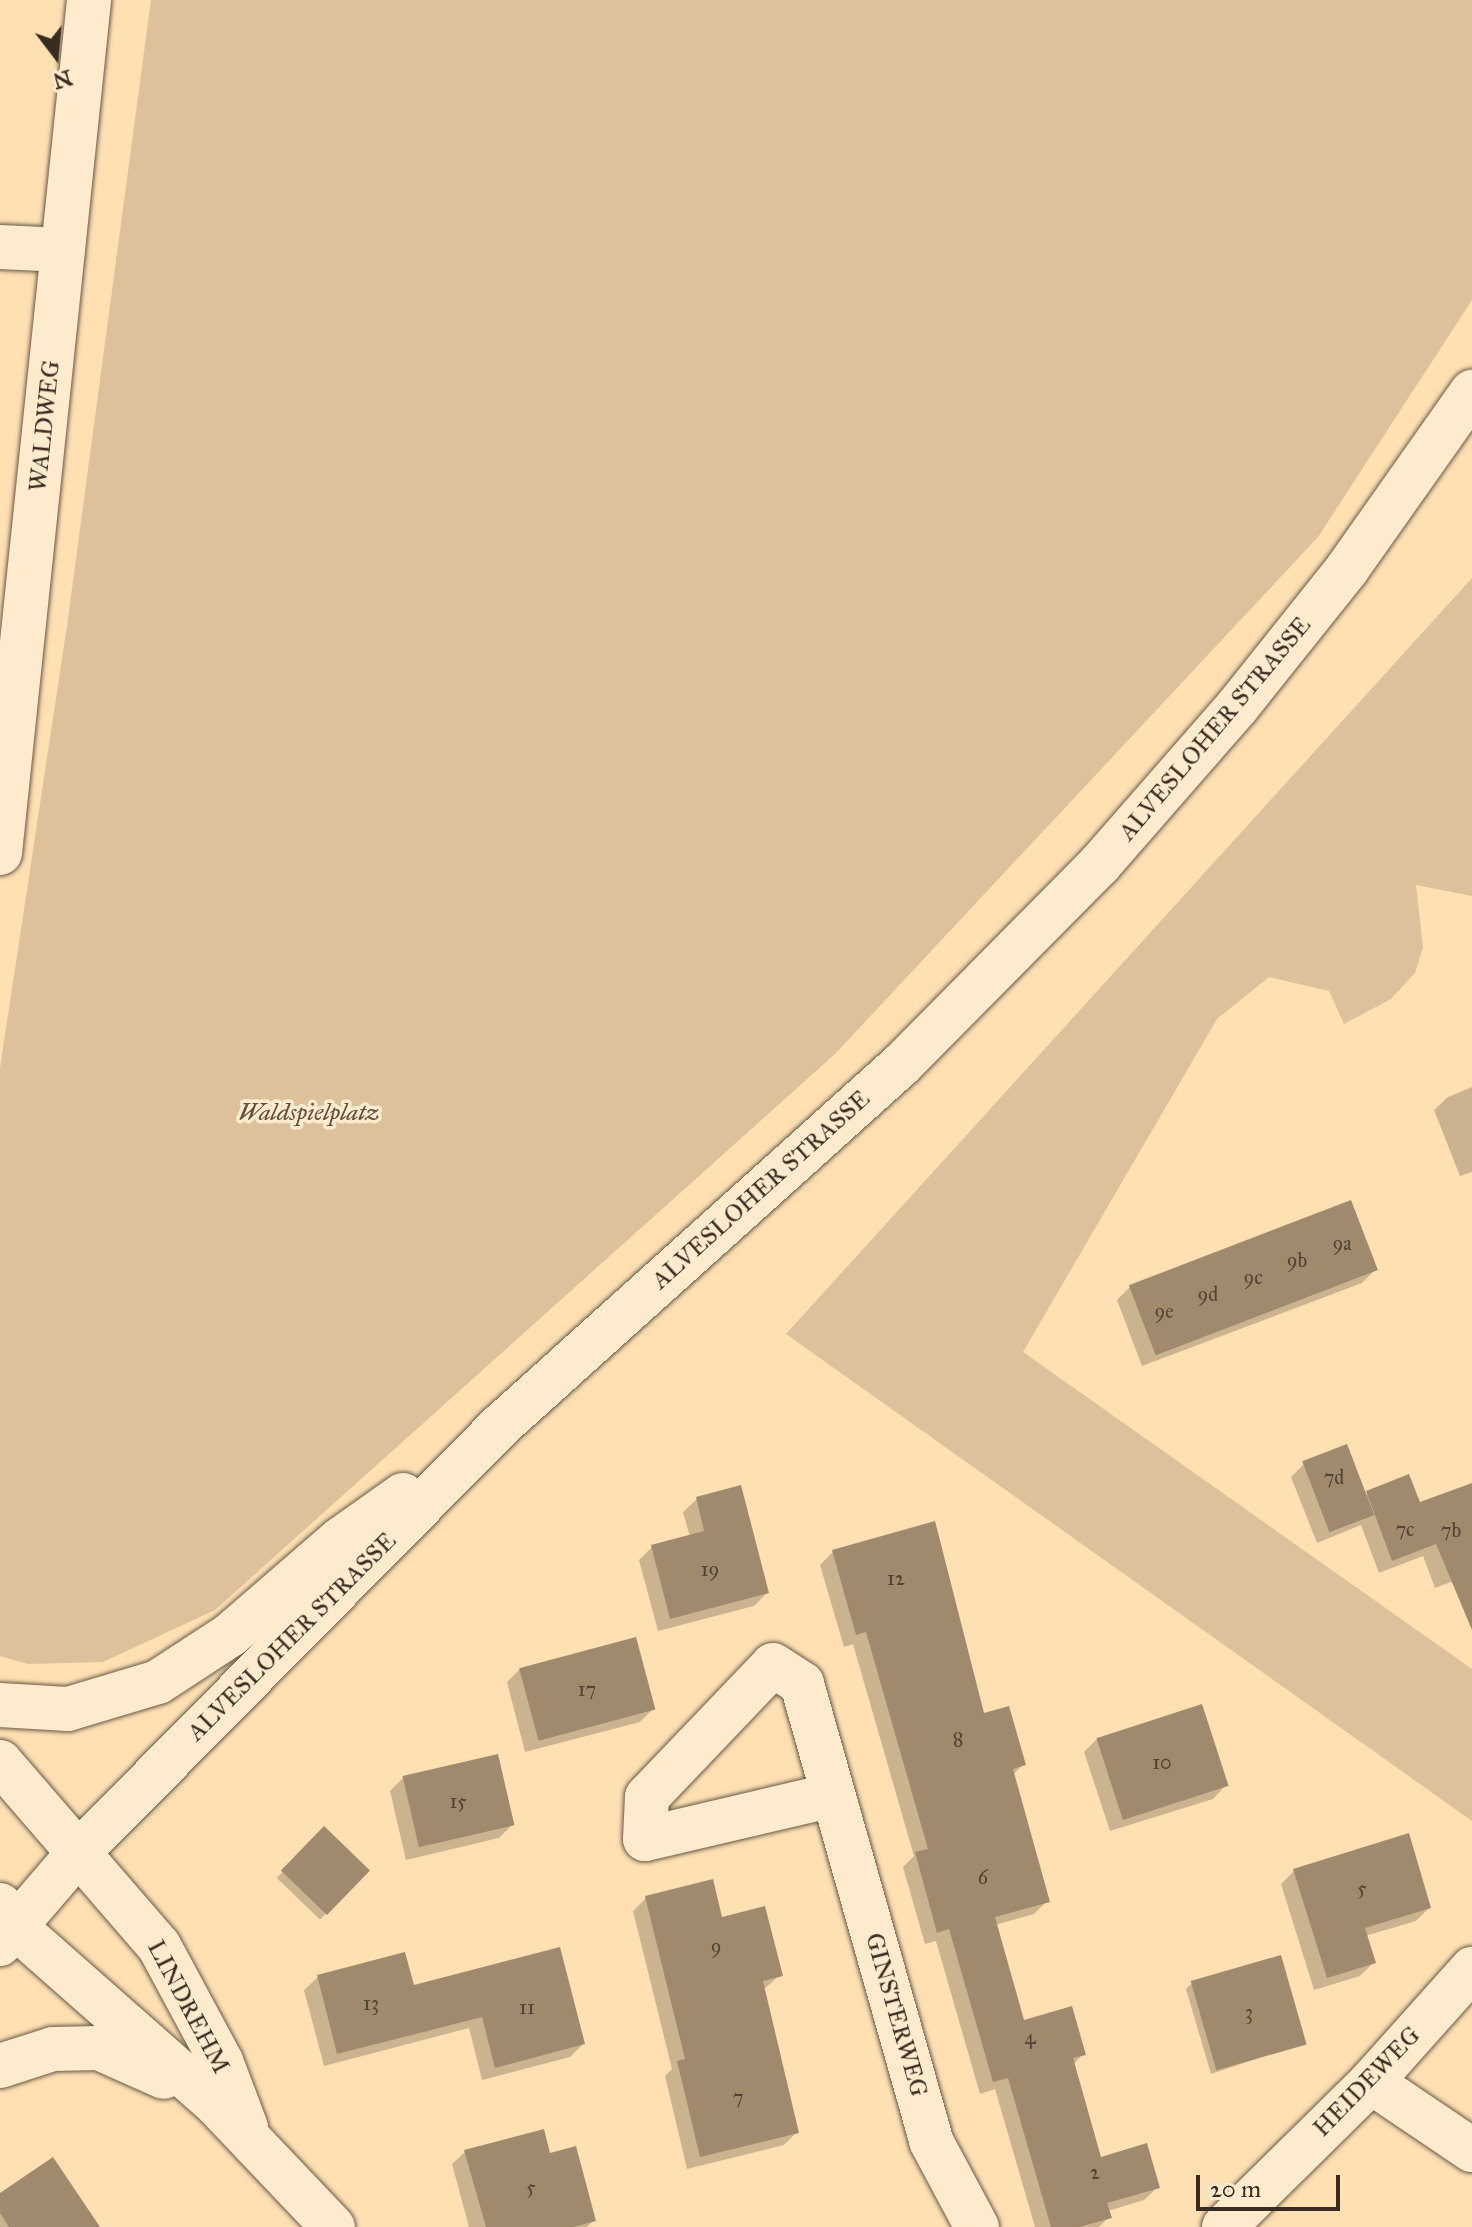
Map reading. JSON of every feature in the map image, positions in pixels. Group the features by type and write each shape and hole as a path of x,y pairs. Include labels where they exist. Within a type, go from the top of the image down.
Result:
{"street":[{"name":"WALDWEG","path":"0,853 89,0"},
{"path":"0,247 63,250"},
{"name":"ALVESLOHER STRASSE","path":"4,1924 500,1426 901,1065 1100,864 1347,569 1472,392"},
{"path":"0,1705 68,1709 158,1682 230,1635 341,1539 500,1426"},
{"name":"GINSTERWEG","path":"833,1795 645,1839 647,1797 773,1665 802,1684 931,2141 977,2227"},
{"name":"LINDREHM","path":"0,1762 159,1946 221,2061 249,2137"},
{"name":"LINDREHM","path":"4,1924 218,2106 333,2227"},
{"name":"HEIDEWEG","path":"1224,2227 1371,2082 1472,1969"},
{"path":"0,2066 53,2049 113,2050 218,2106"},
{"path":"1371,2082 1472,2150"}],"green space":[{"name":"Waldspielplatz","path":"151,0 1472,0 1472,300 1318,537 835,1054 215,1610 103,1662 28,1664 0,1656 0,1068 67,626"},
{"path":"1472,578 1472,896 1416,885 1423,947 1415,973 1391,999 1344,1024 1329,991 1269,977 1217,1019 1023,1352 1472,1669 1472,1821 786,1334"}],"building":[{"path":"1351,1200 1378,1270 1156,1355 1129,1285"},
{"path":"1347,1444 1374,1515 1329,1532 1302,1461"},
{"path":"1409,1474 1420,1502 1472,1483 1472,1630 1436,1544 1392,1561 1366,1491"},
{"path":"741,1485 769,1593 670,1619 651,1545 704,1531 696,1497"},
{"path":"935,1521 984,1713 1009,1706 1026,1765 1013,1769 1050,1902 995,1917 1024,2020 1072,2006 1086,2055 1073,2058 1101,2157 1147,2143 1160,2188 1107,2203 1112,2218 1079,2227 1051,2227 1008,2078 993,2082 949,1929 937,1933 915,1852 928,1849 866,1632 856,1635 832,1550"},
{"path":"636,1637 655,1709 539,1741 519,1668"},
{"path":"1202,1704 1229,1786 1123,1820 1096,1738"},
{"path":"498,1754 514,1825 419,1847 403,1776"},
{"path":"324,1826 370,1870 327,1915 281,1871"},
{"path":"1409,1833 1431,1908 1365,1928 1376,1963 1327,1978 1293,1869"},
{"path":"713,1879 722,1917 765,1906 783,1976 763,1981 799,2133 700,2157 677,2061 685,2059 645,1896"},
{"path":"560,1947 585,2044 495,2068 482,2017 337,2054 317,1975 405,1952 414,1985"},
{"path":"1281,1955 1307,2044 1216,2070 1191,1981"},
{"path":"544,2129 550,2153 576,2146 596,2221 573,2227 486,2227 464,2150"},
{"path":"53,2157 100,2227 9,2227 0,2213 0,2193"}]}
